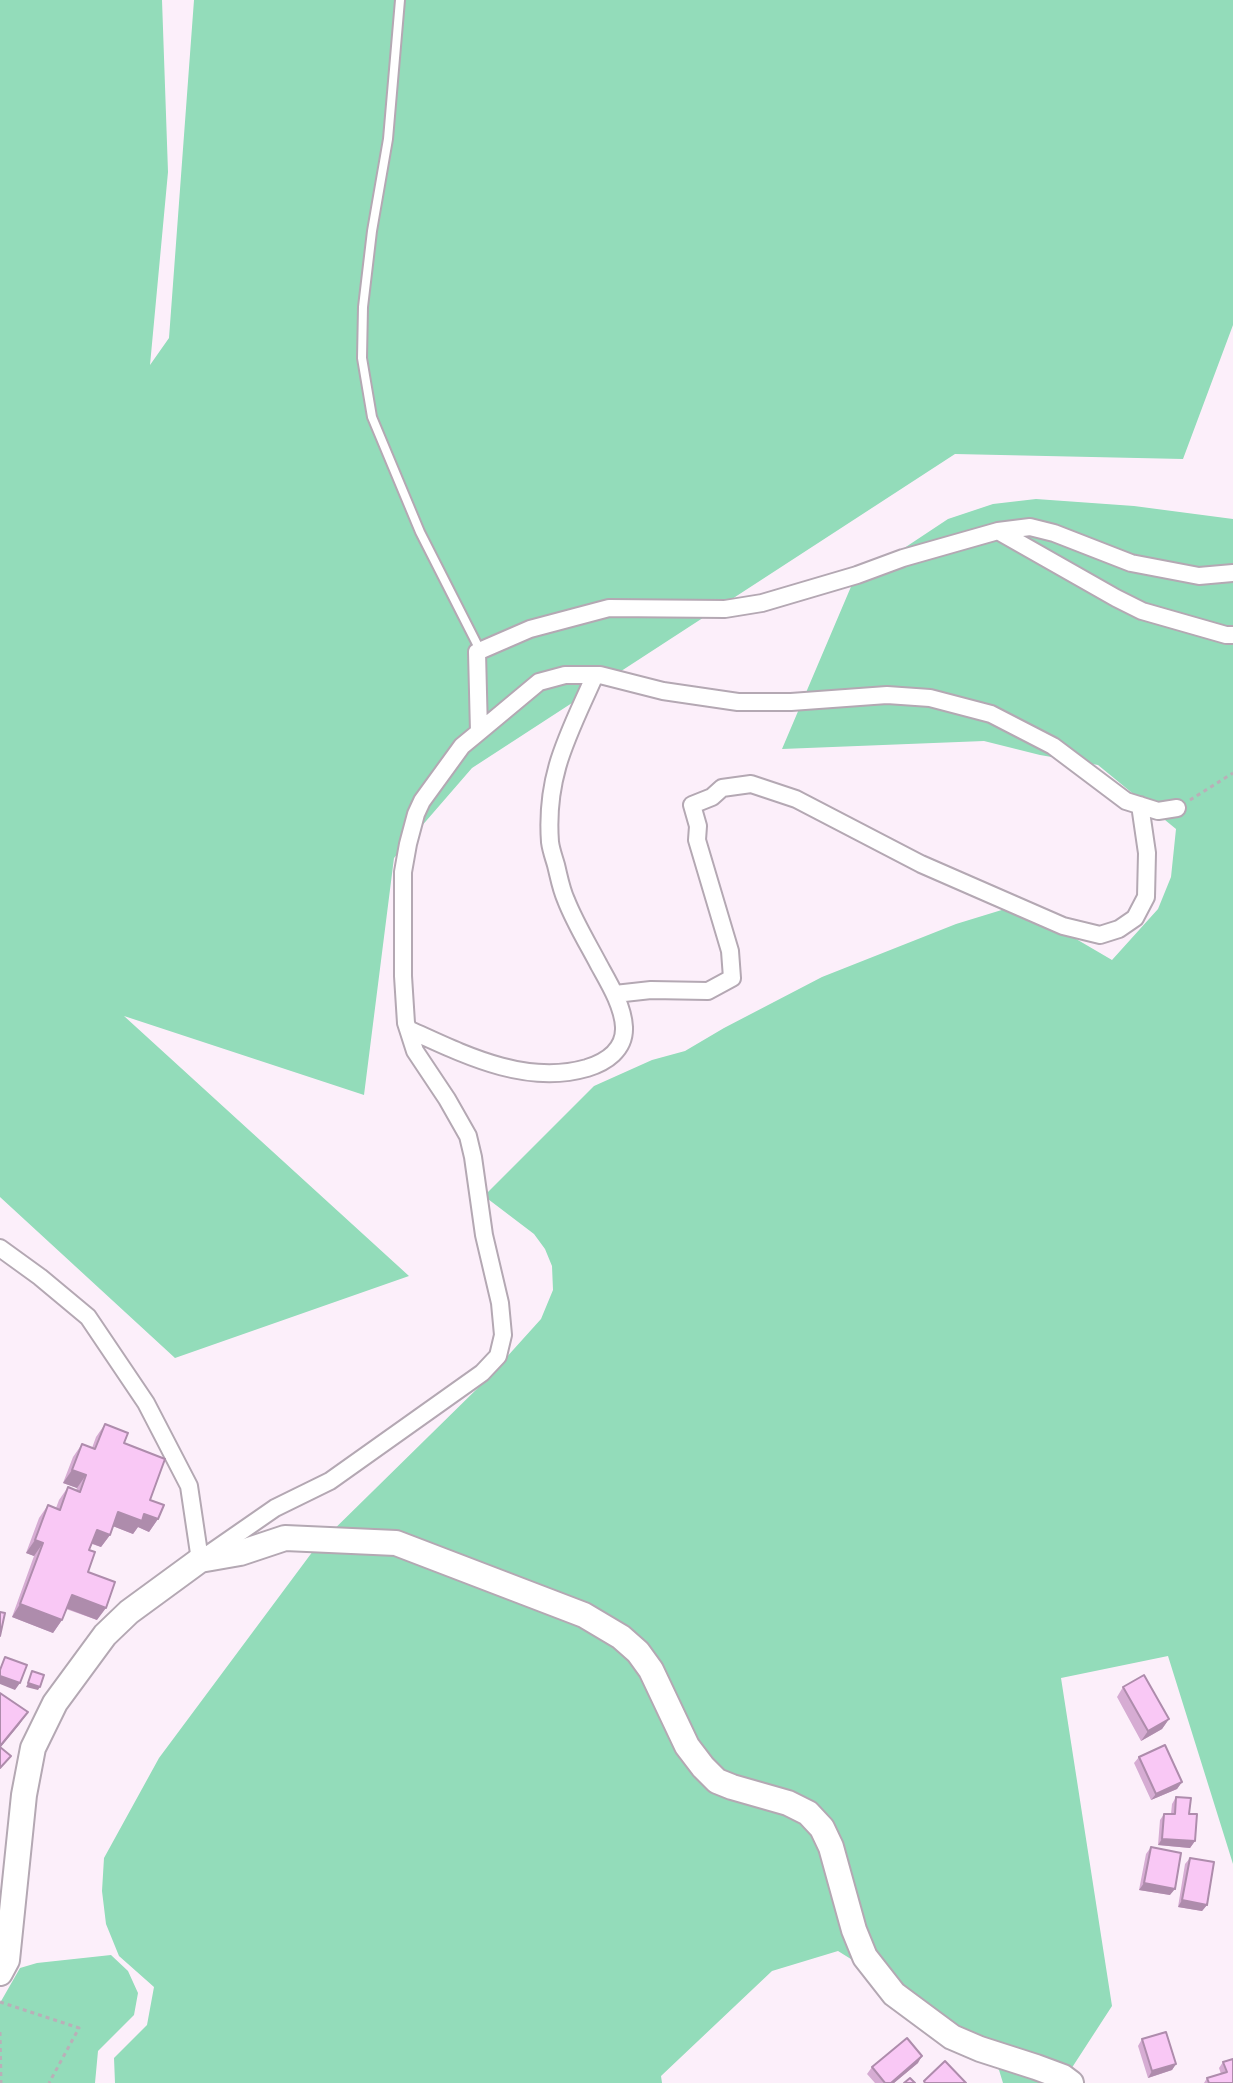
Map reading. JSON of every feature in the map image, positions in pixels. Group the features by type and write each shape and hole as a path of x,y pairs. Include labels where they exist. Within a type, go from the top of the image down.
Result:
{"street":[{"path":"479,732 477,652 530,629 609,608 725,609 762,603 998,531 1030,527 1054,533 1131,563 1199,576 1233,573"},
{"path":"998,531 1142,611 1233,635"},
{"path":"0,1973 7,1960 12,1895 10,1857 33,1748 55,1703 105,1635 129,1612 200,1560 275,1508 330,1481 482,1373 498,1356 503,1335 500,1303 484,1235 468,1136 415,1051 408,1029 403,961 403,872 408,844 422,801 462,746 539,682 565,675 595,675 663,691 738,702 791,702 887,695 930,698 991,714 1053,746 1126,801 1158,811 1177,808"},
{"path":"408,1029 478,1061 545,1074 567,1074 598,1065 612,1057 620,1045 624,1027 615,994 565,899 550,845 553,776 564,742 595,675"},
{"path":"615,994 651,990 708,991 732,978 730,951 697,840 698,826 692,805 712,797 722,788 751,784 796,799 921,864 1063,926 1100,935 1119,929 1135,918 1146,897 1147,853 1140,805"},
{"path":"0,1248 88,1317 146,1403 189,1486 200,1560"},
{"path":"200,1560 240,1553 285,1538 396,1543 584,1615 607,1627 638,1652 651,1670 687,1746 717,1781 788,1803 808,1813 822,1828 831,1847 854,1930 865,1957 894,1994 952,2037 1071,2083"}],"lane":[{"path":"400,0 388,139 363,307 362,358 372,417 420,532 480,650"}],"path":[{"path":"1177,808 1233,773"},
{"path":"0,2002 79,2028 49,2083"},
{"path":"0,2032 1,2083"}],"green space":[{"path":"0,0 162,0 168,172 150,365 169,338 194,0 1233,0 1233,325 1183,459 955,454 472,768 394,858 364,1095 124,1016 409,1276 175,1358 0,1197"},
{"path":"1036,499 1134,506 1233,519 1233,1864 1168,1656 1061,1678 1112,2006 1062,2083 1003,2083 999,2070 983,2050 944,2017 838,1951 772,1971 661,2076 662,2083 115,2083 114,2058 147,2025 154,1987 119,1956 106,1924 102,1891 104,1858 159,1758 316,1547 486,1380 541,1319 553,1290 552,1266 545,1249 534,1234 484,1196 594,1086 652,1060 685,1051 822,977 956,924 1018,905 1112,960 1158,909 1171,877 1176,829 1098,765 984,741 782,749 853,582 948,519 993,504"},
{"path":"111,1955 128,1971 138,1993 134,2015 98,2051 95,2083 0,2083 0,2003 20,1968 37,1963"}],"building":[{"path":"105,1424 128,1433 124,1443 165,1459 150,1500 164,1505 158,1519 144,1514 142,1521 118,1512 110,1535 97,1530 89,1550 95,1552 88,1572 115,1582 106,1608 72,1595 62,1620 20,1604 43,1543 35,1540 48,1505 60,1510 68,1487 80,1492 86,1475 72,1470 82,1444 95,1449"},
{"path":"0,1612 5,1613 0,1636"},
{"path":"5,1657 27,1665 20,1683 0,1676"},
{"path":"32,1671 44,1675 40,1687 28,1683"},
{"path":"1144,1675 1169,1719 1148,1731 1123,1687"},
{"path":"0,1693 28,1712 0,1746"},
{"path":"1165,1745 1182,1782 1156,1794 1139,1757"},
{"path":"0,1747 11,1756 0,1768"},
{"path":"1176,1797 1191,1798 1189,1814 1197,1814 1195,1841 1162,1839 1164,1814 1175,1814"},
{"path":"1151,1847 1181,1853 1175,1889 1144,1883"},
{"path":"1190,1858 1214,1862 1207,1905 1182,1900"},
{"path":"1166,2032 1176,2064 1152,2071 1142,2039"},
{"path":"907,2038 922,2056 891,2083 885,2083 872,2067"},
{"path":"1233,2059 1233,2083 1209,2083 1207,2078 1227,2072 1223,2062"},
{"path":"945,2061 966,2083 925,2083"}]}
